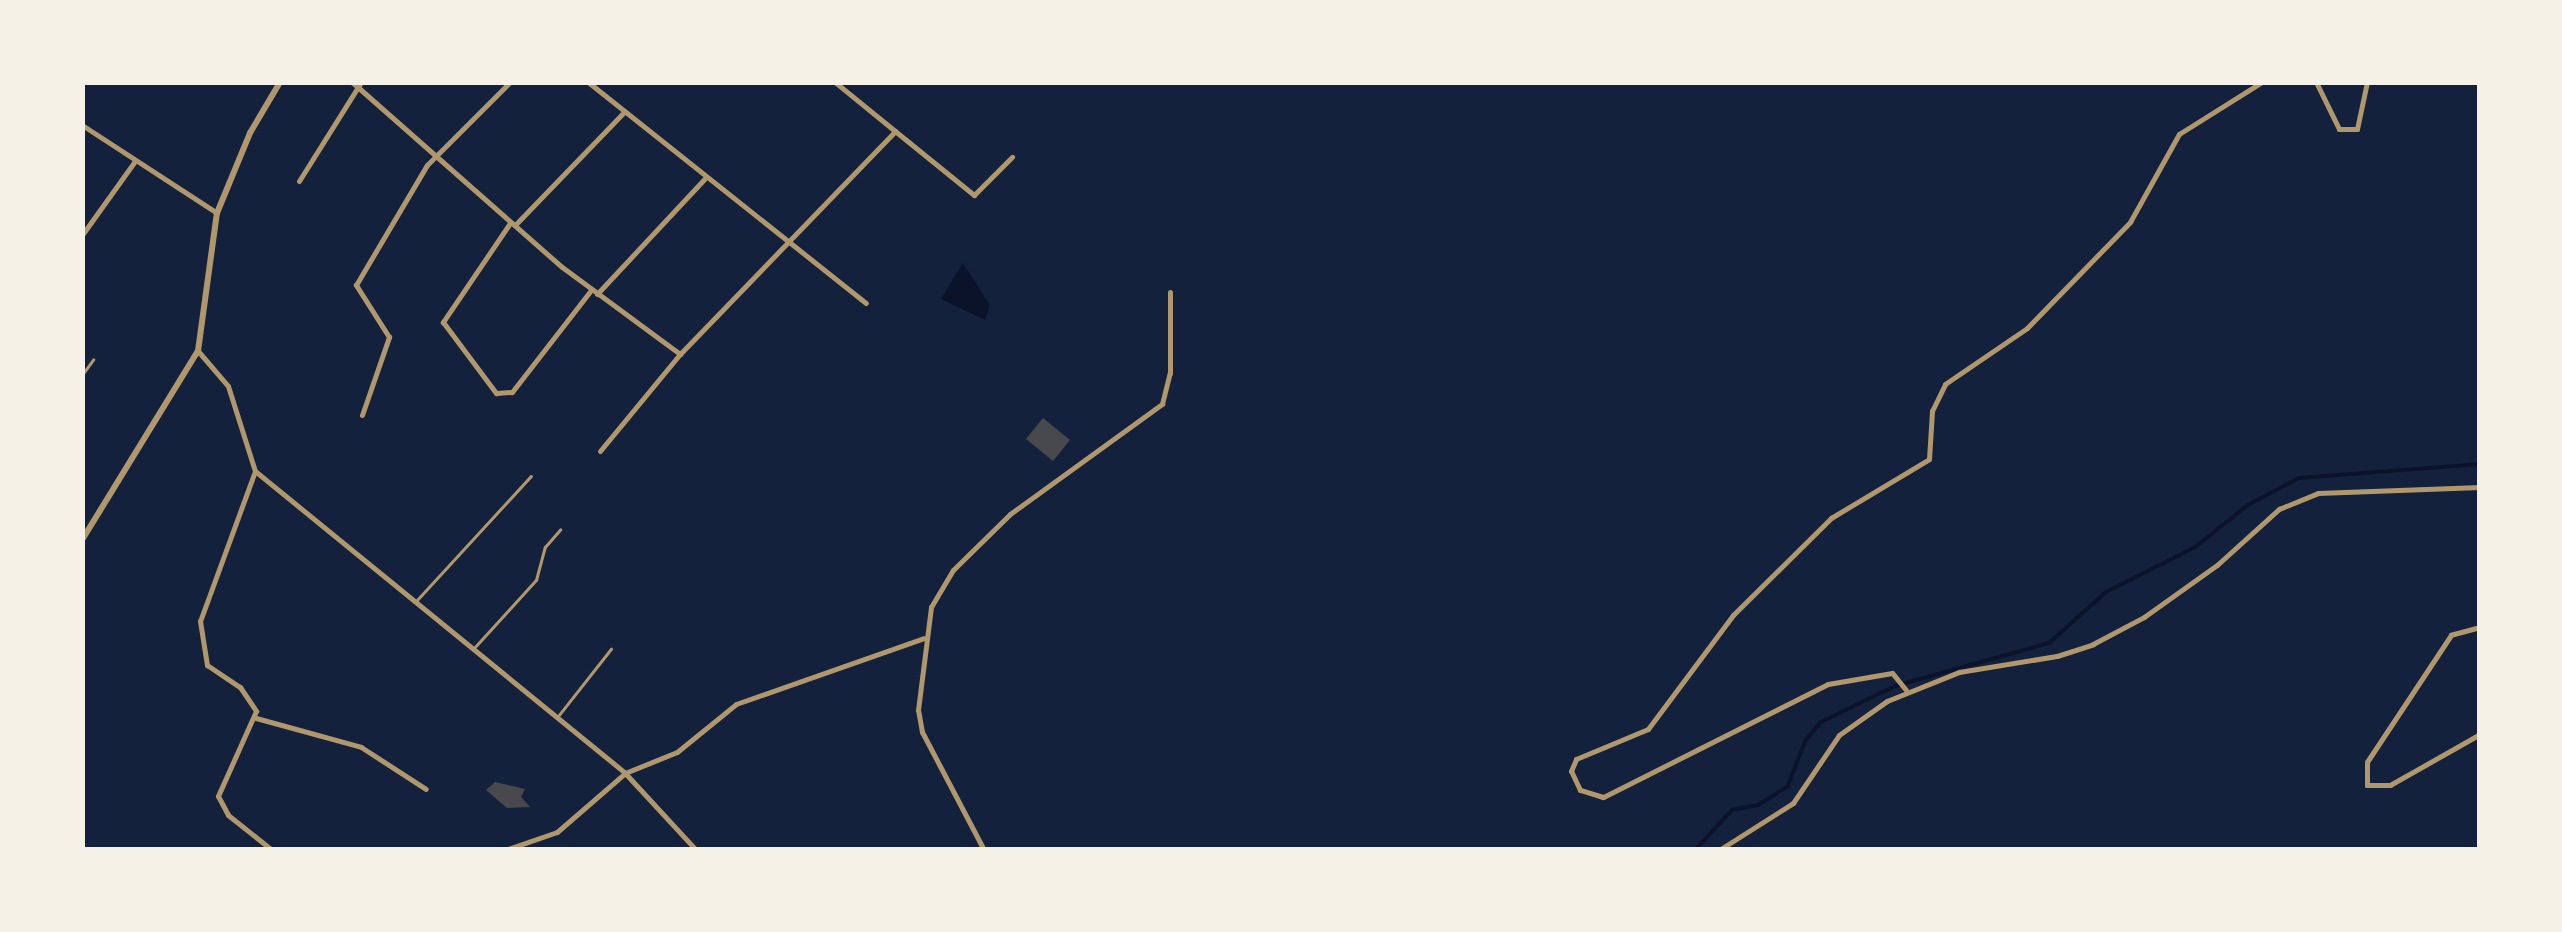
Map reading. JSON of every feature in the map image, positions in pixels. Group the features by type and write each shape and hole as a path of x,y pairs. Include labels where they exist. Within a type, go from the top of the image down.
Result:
{"street":[{"path":"82,540 198,351 217,213 250,133 280,82"},
{"path":"362,415 388,337 356,284 436,156 510,82"},
{"path":"588,82 866,303"},
{"path":"836,82 974,195 1012,157"},
{"path":"1905,688 1900,676 1828,684 1603,797 1580,790 1570,771 1576,759 1612,749 1648,729 1732,615 1831,518 1929,459 1932,411 1945,384 2027,328 2130,222 2179,134 2262,82"},
{"path":"2316,82 2340,128 2357,129 2367,82"},
{"path":"298,181 357,84 512,224 594,292 680,354"},
{"path":"624,112 512,224 442,322 496,393 506,396 594,292 705,178"},
{"path":"82,125 217,213"},
{"path":"600,451 680,354 895,131"},
{"path":"82,235 135,160"},
{"path":"984,850 922,732 924,638 932,607 953,570 981,540 1162,404 1170,372 1170,292"},
{"path":"198,351 228,386 255,471 558,716 624,773 696,850"},
{"path":"255,471 212,577 199,639 207,665 248,695 256,718 218,796 228,815 272,850"},
{"path":"1719,850 1792,803 1839,735 1905,688 2093,644 2144,617 2217,564 2279,509 2318,493 2480,487"},
{"path":"2480,627 2452,635 2367,762 2367,785 2390,784 2480,734"},
{"path":"506,850 557,832 624,773 677,752 736,704 924,638"},
{"path":"256,718 361,747 426,789"}],"lane":[{"path":"82,375 93,360"},
{"path":"414,603 530,476"},
{"path":"473,650 536,580 545,547 560,530"},
{"path":"558,716 610,649"}],"water":[{"path":"963,263 990,305 985,320 941,299"}],"building":[{"path":"1043,418 1070,440 1053,461 1026,439"},
{"path":"495,782 525,789 521,797 530,807 507,808 486,790"}],"waterway":[{"path":"1695,850 1732,810 1758,805 1788,786 1805,741 1821,722 1895,686 2049,643 2106,592 2195,547 2248,505 2299,478 2480,464"}]}
